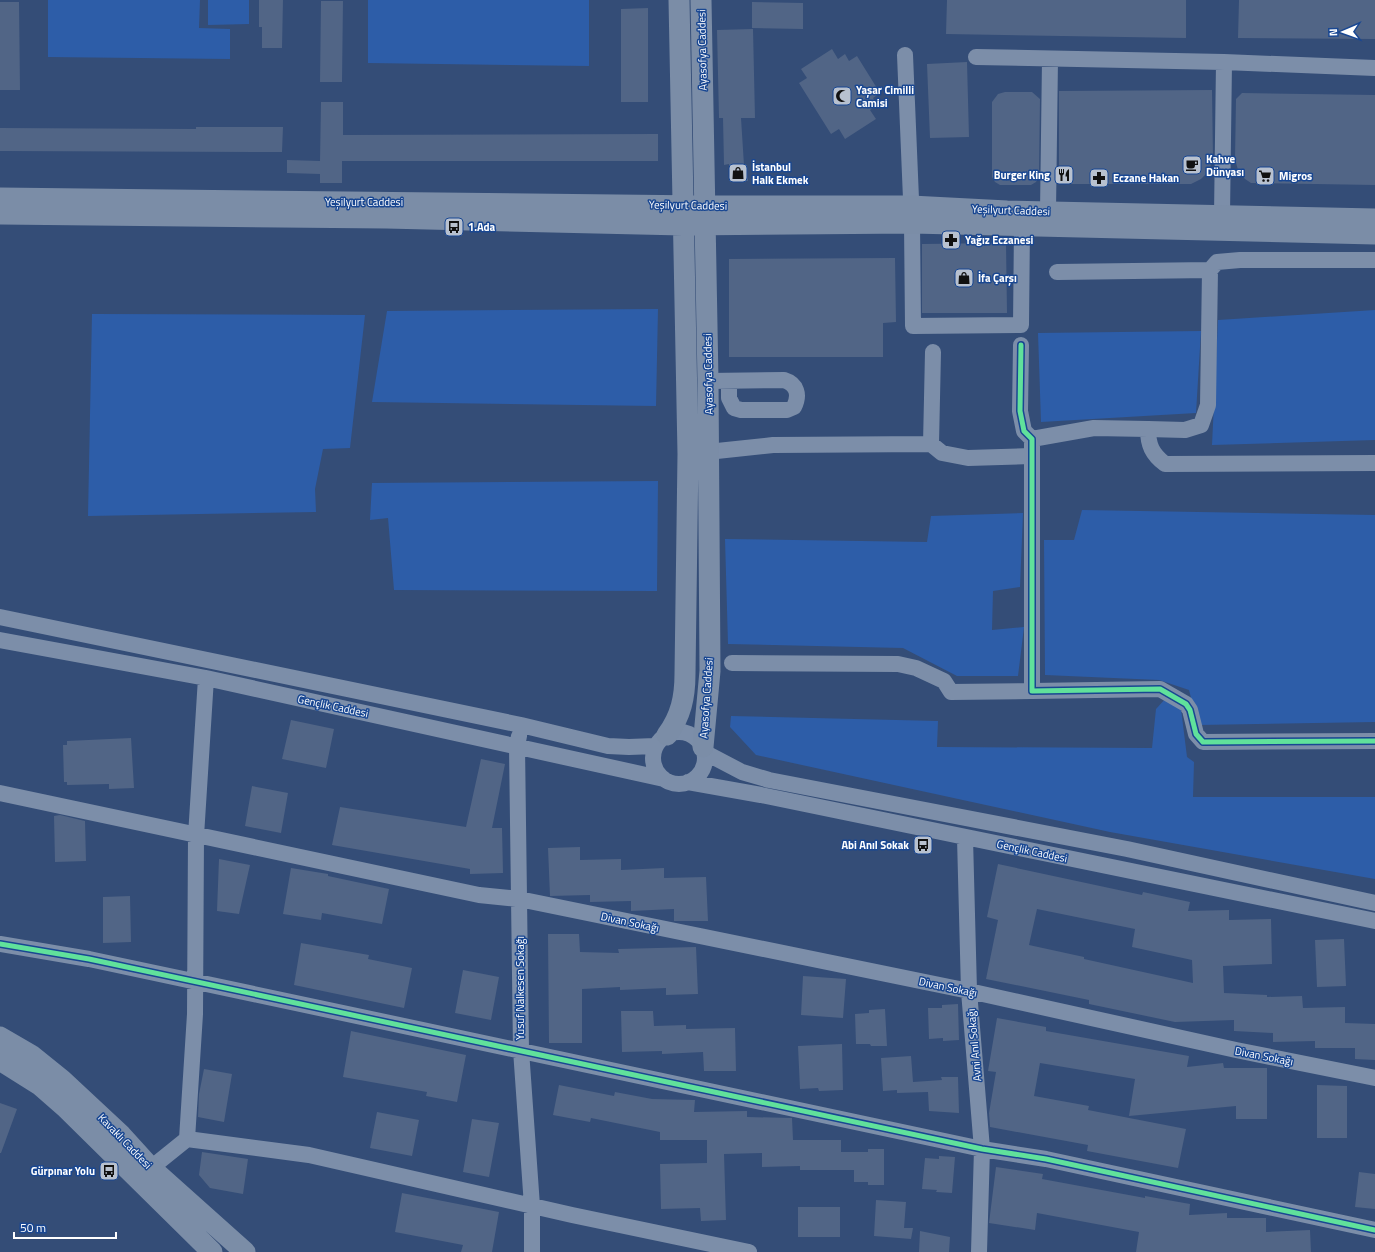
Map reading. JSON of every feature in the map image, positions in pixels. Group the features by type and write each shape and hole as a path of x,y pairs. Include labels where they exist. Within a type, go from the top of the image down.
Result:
{"main road":[{"name":"Ayasofya Caddesi","path":"661,740 676,722 682,706 685,691 688,454 679,0"},
{"name":"Ayasofya Caddesi","path":"701,0 709,453 710,671 703,749"},
{"name":"Yeşilyurt Caddesi","path":"0,198 302,209"},
{"name":"Yeşilyurt Caddesi","path":"0,214 302,209 683,215 911,214 1048,211 1375,219"},
{"name":"Yeşilyurt Caddesi","path":"911,214 1022,226 1375,234"},
{"name":"Kavaklı Caddesi","path":"0,1037 31,1055 62,1080 121,1136 151,1168 245,1252"},
{"name":"Kavaklı Caddesi","path":"0,1060 40,1086 65,1107 212,1252"}],"street":[{"path":"905,55 911,214 913,326 1021,325 1022,226"},
{"path":"976,57 1224,62 1375,68"},
{"path":"1048,211 1050,59"},
{"path":"1222,215 1224,62"},
{"path":"1032,440 1094,428 1185,430 1201,425 1208,405 1210,270 1217,262 1240,260 1375,260"},
{"path":"1056,272 1210,270"},
{"path":"1021,346 1020,411 1024,431 1032,440 1032,692"},
{"path":"931,444 933,352"},
{"path":"708,381 729,381"},
{"path":"1148,429 1148,444 1155,457 1165,464 1375,463"},
{"path":"688,454 709,453 773,445 931,444 942,453 968,458 1031,456"},
{"name":"Gençlik Caddesi","path":"0,617 521,725 608,746 629,747 661,740"},
{"name":"Gençlik Caddesi","path":"0,640 206,678 664,779"},
{"path":"732,663 898,664 916,668 944,681 951,692 1160,689 1186,704 1190,710 1196,734 1203,742 1375,741"},
{"path":"187,1139 195,1014 196,836 206,678"},
{"name":"Yusuf Nalkesen Sokağı","path":"521,725 517,746 521,1050 532,1206 532,1252"},
{"path":"683,732 691,735 703,749 704,764 701,772 688,782 671,783 657,772 653,755 661,740 683,732"},
{"name":"Gençlik Caddesi","path":"703,749 742,772 769,780 1127,850 1375,903"},
{"name":"Gençlik Caddesi","path":"688,782 761,795 1375,921"},
{"name":"Divan Sokağı","path":"0,793 196,836 479,894 520,899 969,991 1236,1050 1375,1078"},
{"name":"Avni Anıl Sokağı","path":"965,838 969,991 982,1149 979,1252"},
{"path":"0,944 89,959 982,1149 1046,1159 1375,1230"},
{"path":"151,1168 187,1139 309,1155 532,1206 749,1252"}],"shaded area":[{"path":"48,0 200,0 199,28 230,29 230,59 48,57"},
{"path":"208,0 249,0 249,24 208,25"},
{"path":"368,0 589,0 589,66 368,63"},
{"path":"658,309 656,406 372,402 387,311"},
{"path":"1375,310 1375,440 1212,445 1218,320"},
{"path":"92,314 365,315 350,448 323,449 315,489 316,512 88,516"},
{"path":"1201,331 1196,413 1041,422 1038,333"},
{"path":"658,481 657,591 394,590 388,518 370,520 372,483"},
{"path":"1082,510 1375,515 1375,722 1198,725 1189,690 1159,680 1045,675 1044,540 1074,540"},
{"path":"1023,513 1020,587 993,591 992,630 1024,627 1018,676 957,676 903,648 728,644 725,539 927,542 931,516"},
{"path":"1166,698 1181,709 1187,757 1194,762 1193,797 1375,797 1375,879 1110,832 756,755 730,727 731,716 938,721 937,747 1152,748 1156,709"}],"building":[{"path":"259,0 283,0 282,48 262,48 262,27 259,27"},
{"path":"947,0 1186,0 1186,38 946,34"},
{"path":"1239,0 1375,0 1375,39 1238,38"},
{"path":"321,1 343,1 342,82 320,82"},
{"path":"0,2 19,2 20,90 0,90"},
{"path":"752,2 803,3 803,29 752,28"},
{"path":"648,8 648,102 621,102 621,9"},
{"path":"753,29 755,118 741,118 744,165 747,165 748,181 729,180 729,164 724,165 723,118 719,118 717,30"},
{"name":"Yaşar Cimilli Camisi","path":"832,49 838,59 845,54 849,61 857,56 880,93 873,98 877,105 870,110 876,119 845,139 839,129 831,134 799,83 807,78 801,69"},
{"path":"967,62 969,137 930,138 927,64"},
{"path":"1212,90 1213,158 1209,171 1201,179 1191,184 1059,184 1059,91"},
{"path":"1005,92 1032,92 1040,99 1039,176 1036,182 1031,185 1000,185 995,182 992,177 992,102 998,94"},
{"path":"1242,93 1375,95 1375,185 1251,183 1245,179 1238,170 1235,159 1236,99"},
{"path":"321,102 343,102 343,135 658,134 658,161 342,161 342,183 320,183 320,174 287,173 287,160 320,161"},
{"path":"196,127 283,127 282,152 0,151 0,128 196,129"},
{"name":"İfa Çarşı","path":"1006,243 1007,313 922,313 922,244"},
{"path":"895,258 896,322 883,323 883,357 729,357 729,259"},
{"path":"291,720 334,729 326,768 282,759"},
{"path":"131,738 134,788 109,789 109,784 67,785 67,782 64,782 63,745 67,745 67,741"},
{"path":"481,759 505,764 492,828 502,828 503,873 470,874 470,869 332,845 340,807 466,827"},
{"path":"252,786 288,793 281,833 245,826"},
{"path":"60,815 85,821 86,861 55,862 54,816"},
{"path":"580,847 580,860 621,859 621,870 664,868 664,878 706,877 708,921 674,921 674,909 631,911 631,901 590,902 590,895 550,896 548,848"},
{"path":"219,859 250,865 239,914 217,911"},
{"path":"998,864 1142,895 1143,892 1190,902 1188,911 1229,910 1229,920 1271,919 1272,964 1223,966 1224,993 1267,995 1267,997 1302,996 1303,1008 1345,1007 1345,1023 1375,1024 1375,1060 1355,1059 1355,1048 1315,1048 1315,1041 1273,1042 1273,1033 1234,1031 1234,1020 1175,1022 1089,1004 1089,1000 986,979 998,920 987,917","holes":["1037,909 1135,929 1132,947 1192,960 1193,983 1084,959 1084,957 1029,945"]},
{"path":"291,868 328,874 328,876 389,889 382,924 322,913 321,920 283,914"},
{"path":"130,896 131,942 103,943 103,897"},
{"path":"548,934 579,934 580,952 619,953 618,949 696,947 698,994 666,995 666,988 620,990 620,987 582,989 582,1043 549,1043"},
{"path":"1344,939 1346,986 1317,987 1315,940"},
{"path":"301,943 369,955 368,959 412,968 404,1008 294,985"},
{"path":"463,970 499,977 491,1020 455,1013"},
{"path":"803,976 846,979 843,1018 801,1015"},
{"path":"958,1004 959,1040 943,1041 943,1038 929,1039 928,1008 942,1008 942,1005"},
{"path":"885,1009 887,1046 856,1044 855,1014 869,1013 869,1010"},
{"path":"621,1011 653,1011 654,1026 686,1025 686,1029 735,1028 736,1071 704,1071 703,1052 662,1054 662,1051 622,1052"},
{"path":"997,1018 1046,1027 1046,1031 1189,1056 1187,1067 1223,1063 1224,1068 1267,1068 1267,1119 1236,1119 1236,1106 1129,1116 1135,1079 1040,1063 1034,1096 1089,1106 1088,1110 1186,1129 1178,1168 1087,1151 1088,1145 990,1127 989,1113 996,1072 988,1071"},
{"path":"351,1031 466,1055 457,1102 426,1096 427,1092 343,1077"},
{"path":"842,1044 843,1090 819,1091 818,1088 800,1089 798,1046"},
{"path":"911,1056 913,1082 942,1080 941,1077 958,1077 959,1113 929,1111 928,1092 897,1093 897,1090 883,1091 881,1058"},
{"path":"204,1069 232,1074 224,1122 198,1117 199,1094"},
{"path":"559,1085 614,1096 615,1092 652,1099 695,1100 694,1112 747,1111 747,1117 792,1118 793,1140 841,1140 841,1152 868,1152 868,1149 884,1149 884,1185 868,1185 868,1182 854,1182 854,1170 800,1170 800,1166 762,1167 762,1153 724,1154 726,1220 701,1221 700,1208 661,1209 660,1164 707,1163 707,1140 660,1140 660,1132 591,1118 590,1122 553,1115"},
{"path":"1317,1085 1347,1086 1347,1138 1317,1138"},
{"path":"0,1103 17,1109 1,1153 0,1153"},
{"path":"377,1112 419,1120 412,1156 370,1148"},
{"path":"472,1119 499,1123 489,1177 463,1172"},
{"path":"202,1152 248,1159 243,1194 210,1188 199,1175"},
{"path":"939,1156 955,1157 952,1193 922,1189 925,1158 939,1159"},
{"path":"996,1167 1043,1174 1042,1179 1145,1198 1145,1196 1190,1204 1189,1215 1227,1213 1227,1218 1266,1218 1266,1232 1310,1230 1311,1252 1136,1252 1139,1232 1037,1213 1035,1230 989,1223"},
{"path":"1359,1172 1375,1174 1375,1209 1355,1207"},
{"path":"402,1193 499,1212 492,1252 461,1252 463,1245 395,1232"},
{"path":"876,1200 906,1202 904,1228 913,1228 911,1239 874,1236"},
{"path":"798,1207 840,1207 840,1237 798,1237"},
{"path":"920,1231 950,1237 949,1252 919,1252"}],"cycle path":[{"path":"1021,345 1020,411 1024,431 1032,439 1032,691 1160,689 1186,704 1190,710 1196,734 1203,742 1375,741"},
{"path":"0,944 89,959 982,1149 1046,1159 1375,1230"}],"place":[{"name":"Yaşar Cimilli Camisi","path":"842,96"},
{"name":"Kahve Dünyası","path":"1192,165"},
{"name":"İstanbul Halk Ekmek","path":"738,173"},
{"name":"Burger King","path":"1064,175"},
{"name":"Migros","path":"1265,176"},
{"name":"Eczane Hakan","path":"1099,178"},
{"name":"1.Ada","path":"454,227"},
{"name":"Yağız Eczanesi","path":"951,240"},
{"name":"İfa Çarşı","path":"964,278"},
{"name":"Abi Anıl Sokak","path":"923,845"},
{"name":"Gürpınar Yolu","path":"109,1171"}]}
